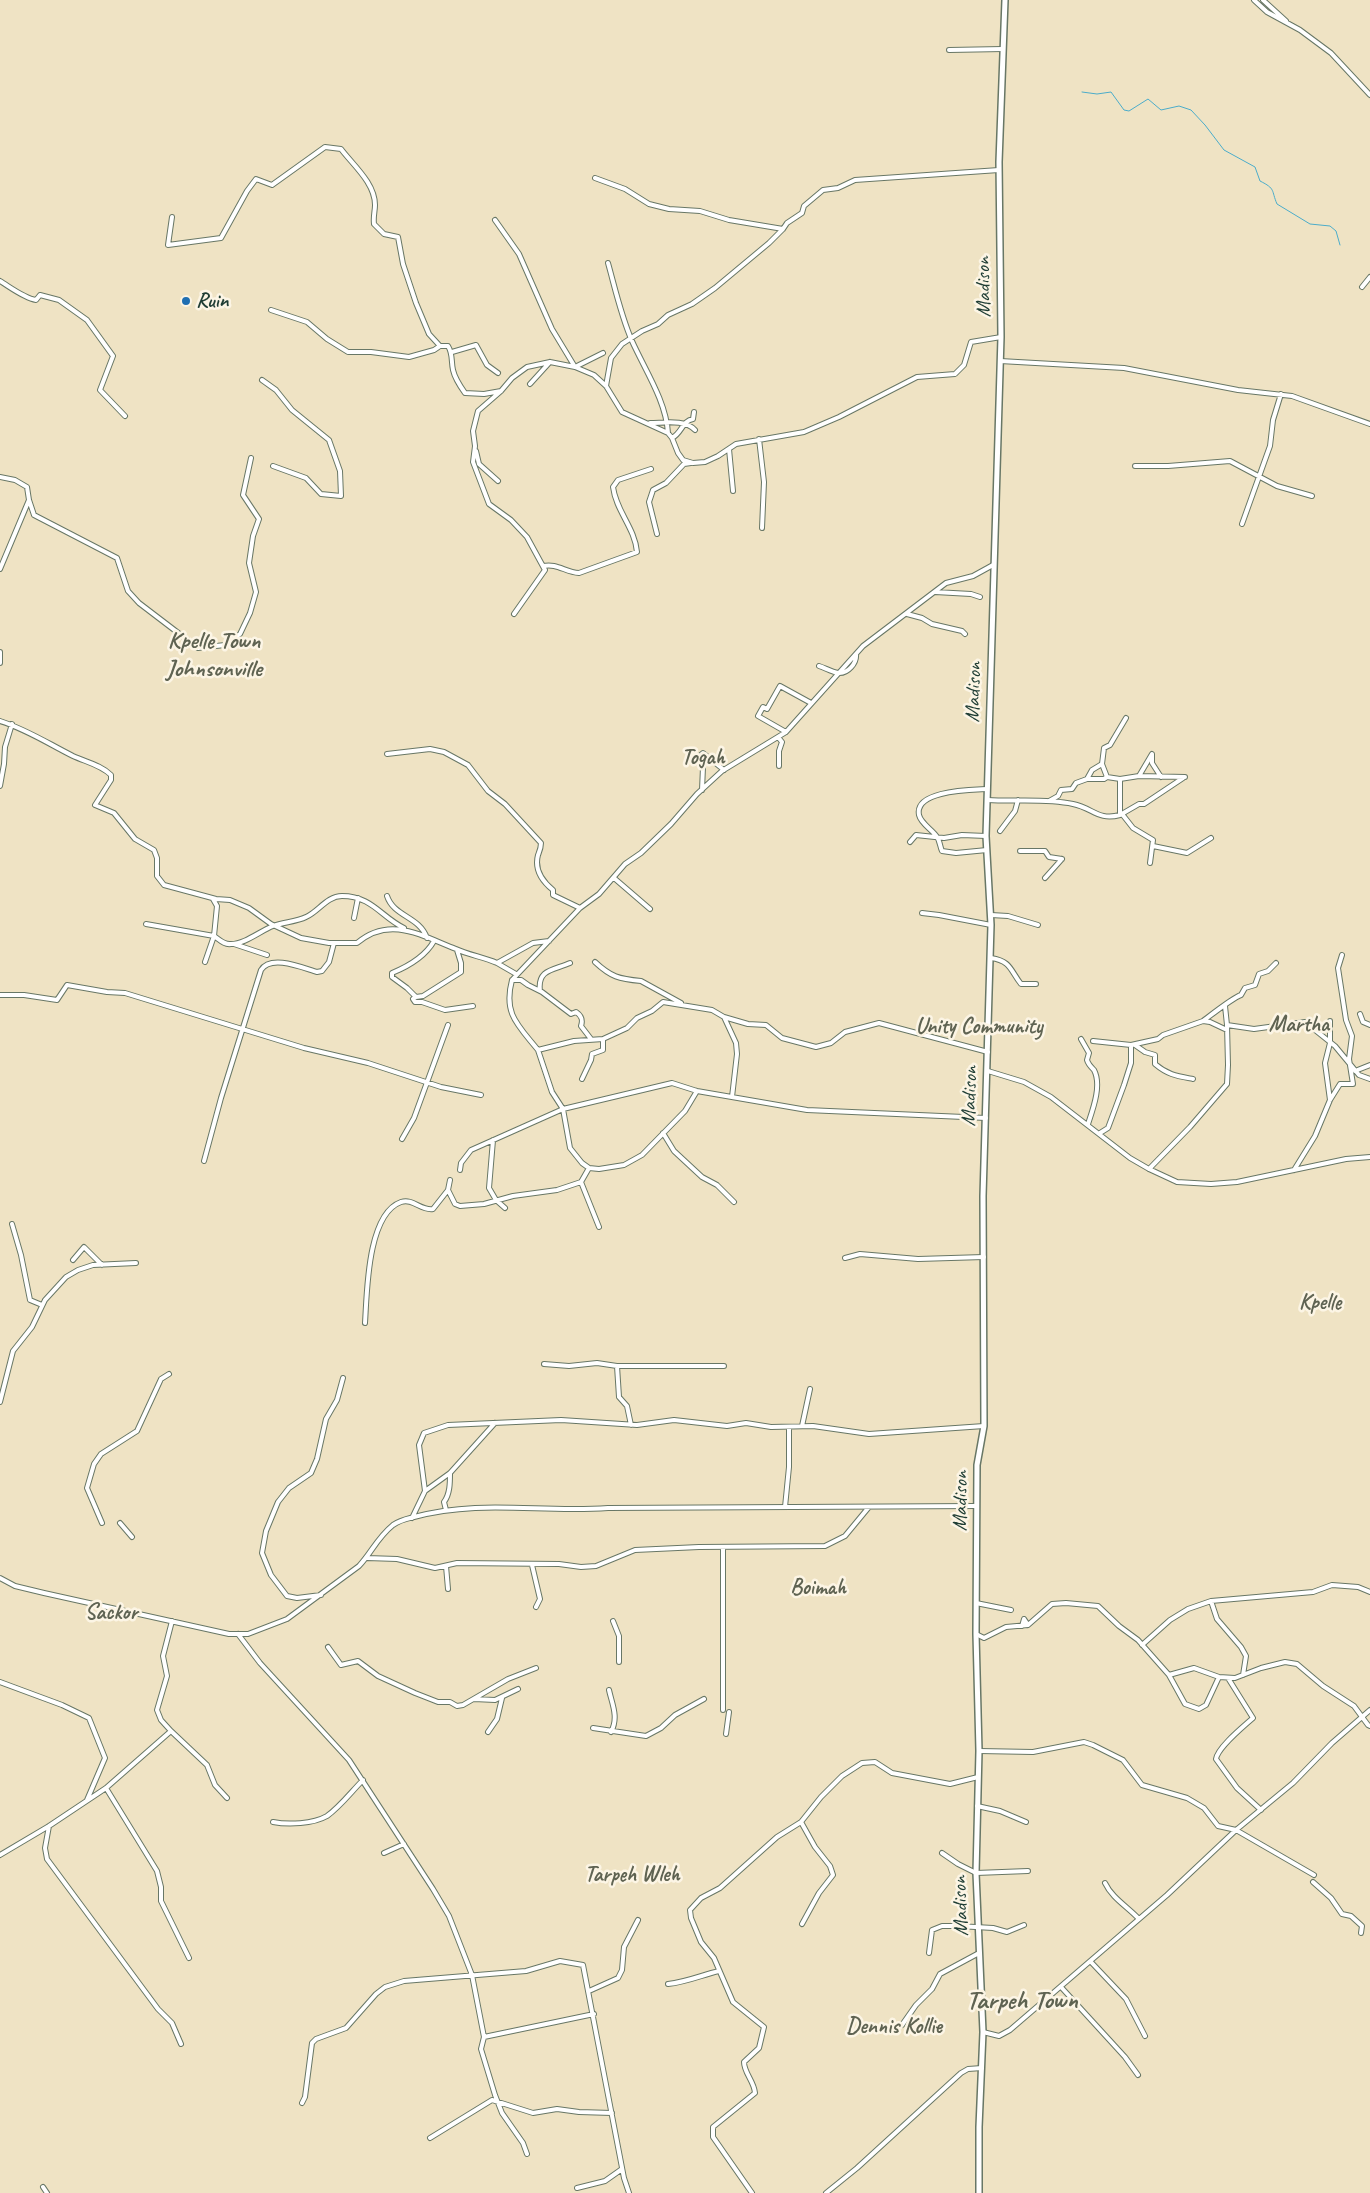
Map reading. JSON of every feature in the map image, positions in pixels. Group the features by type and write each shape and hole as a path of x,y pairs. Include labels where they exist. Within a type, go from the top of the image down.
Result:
{"street":[{"name":"Madison","path":"979,2193 983,2032 976,1873 979,1750 976,1634 977,1465 984,1426 986,1118 991,958 991,915 986,836 993,565 998,480 1001,337 999,170 1005,0"},
{"path":"1254,0 1267,12 1290,24"},
{"path":"1263,0 1290,24 1331,53 1370,95"},
{"path":"949,50 1003,49"},
{"path":"172,218 168,245 221,238 247,191 256,180 272,185 325,147 341,149 361,173 373,192 375,205 374,224 384,234 398,237 416,303 429,334 440,346"},
{"path":"606,386 611,358 622,344 658,324 668,315 692,304 715,288 802,213 804,206 823,190 838,188 855,180 999,170"},
{"path":"595,178 625,189 648,204 669,209 700,211 729,220 783,230"},
{"path":"495,220 519,254 552,329 575,367"},
{"path":"608,263 630,339 651,381 668,424 668,433"},
{"path":"1362,287 1370,277"},
{"path":"0,281 15,292 32,299 36,300 40,295 60,300 87,320 113,356 100,390 125,416"},
{"path":"271,310 307,322 327,339 348,352 371,352 409,358 434,350 440,346 448,346 452,352 453,372 458,384 465,393 484,394 501,391"},
{"path":"657,534 649,502 654,490 666,483 684,464 705,462 736,444 804,432 839,417 917,376 954,374 964,365 971,342 1001,337"},
{"path":"452,352 476,345 487,365 498,373"},
{"path":"575,367 603,353"},
{"path":"1000,361 1115,367 1238,390 1281,394 1317,404 1370,424"},
{"path":"530,384 550,362"},
{"path":"498,481 479,464 473,431 478,411 501,391 512,378 527,367 550,362 575,367 594,375 606,386 622,412 668,433 683,460 691,463"},
{"path":"262,380 276,390 292,410 329,440 340,471 341,496 321,494 306,478 273,466"},
{"path":"1242,524 1270,446 1273,420 1281,394"},
{"path":"648,423 685,423 693,419 694,412"},
{"path":"685,423 695,430"},
{"path":"672,438 676,436 685,423"},
{"path":"759,439 764,482 762,528"},
{"path":"475,446 473,462 489,504 511,520 527,537 546,570 514,614"},
{"path":"729,449 733,491"},
{"path":"0,478 15,480 27,487 34,515 117,558 128,591 139,603 198,648 225,645 240,634 250,613 256,592 249,563 258,519 243,494 251,458"},
{"path":"1135,466 1168,466 1230,461 1277,486 1312,496"},
{"path":"543,566 554,564 569,572 579,573 637,552 632,530 614,498 613,488 618,480 651,469"},
{"path":"0,569 29,500"},
{"path":"697,1091 686,1112 642,1155 624,1165 590,1168 577,1158 570,1148 563,1109 552,1092 538,1050 510,1012 508,995 512,980 580,908 599,894 625,864 653,841 724,770 786,732 863,646 946,583 973,576 993,565"},
{"path":"935,592 972,594 980,597"},
{"path":"907,614 922,618 932,624 962,631 965,634"},
{"path":"0,652 0,663"},
{"path":"819,666 839,673"},
{"path":"786,732 758,716 763,707 767,709 780,686 811,703"},
{"path":"1107,777 1102,764 1104,748 1110,745 1126,718"},
{"path":"0,721 12,724 111,774 111,780 95,804 114,813 136,839 154,850 157,858 157,876 164,885 213,898 230,900 250,908 258,916 274,926 301,938 334,943 357,943 368,934 380,930 406,929"},
{"path":"0,786 5,747 12,724"},
{"path":"778,737 782,742 779,751 779,766"},
{"path":"387,754 430,749 448,754 468,765 477,773 488,791 505,804 541,843 538,856 538,872 540,878 553,890 553,895 580,908"},
{"path":"702,790 703,767 695,760 699,756 703,753 724,770"},
{"path":"1139,776 1152,754 1152,763 1161,777"},
{"path":"1087,779 1092,770 1102,764"},
{"path":"988,800 1049,801 1074,804 1108,818 1121,815 1139,804 1144,804 1185,777 1139,776 1120,779 1107,777 1104,779 1087,779 1076,783 1072,789 1061,790 1058,796 1049,801"},
{"path":"1120,779 1121,815 1133,828 1153,840 1150,863"},
{"path":"987,789 950,792 924,802 919,813 920,818 938,838 940,849 944,852 987,850"},
{"path":"1000,831 1015,811 1018,800"},
{"path":"910,842 916,835 938,838 962,835 986,836"},
{"path":"1153,846 1187,853 1211,838"},
{"path":"1020,851 1046,851 1048,857 1062,859 1044,878"},
{"path":"614,878 650,908"},
{"path":"234,944 274,926 307,917 327,902 340,896 358,898 380,910 395,924 457,950 497,963 516,974"},
{"path":"387,896 388,903 399,913 407,915 424,931 427,938"},
{"path":"206,962 214,936 217,906 213,898"},
{"path":"354,918 358,898"},
{"path":"922,913 939,914 991,925"},
{"path":"991,915 1008,916 1038,925"},
{"path":"146,924 214,936 225,944 234,944 267,955"},
{"path":"434,941 422,957 392,973 392,977 408,988 416,998 414,999 415,1002 422,1002 445,1010 473,1006"},
{"path":"497,963 533,943 549,941"},
{"path":"204,1162 242,1029 264,966 268,964 289,963 317,972 322,971 329,962 334,943"},
{"path":"416,998 423,996 461,972 461,963 457,950"},
{"path":"1294,1170 1315,1136 1330,1100 1340,1084 1353,1084 1349,1062 1352,1036 1346,1020 1338,968 1342,955"},
{"path":"991,958 1000,959 1008,964 1021,984 1036,984"},
{"path":"595,962 610,976 634,982 640,981 685,1006"},
{"path":"1093,1041 1133,1045 1158,1039 1163,1035 1203,1021 1225,1006 1234,997 1241,995 1245,988 1255,985 1259,974 1268,971 1276,962"},
{"path":"540,991 540,980 543,974 570,963"},
{"path":"512,980 521,980 554,999 571,1014 576,1012 581,1015 583,1022 581,1026 591,1039"},
{"path":"0,995 24,995 57,1000 67,985 125,993 242,1029 368,1063 454,1091 481,1095"},
{"path":"538,1050 591,1039 603,1040 627,1028 637,1018 652,1011 663,1002 712,1010 724,1017 748,1024 766,1025 782,1038 816,1047 831,1043 845,1032 879,1023 988,1052"},
{"path":"1149,1169 1190,1127 1227,1084 1225,1006"},
{"path":"1360,1014 1363,1022 1370,1025"},
{"path":"724,1017 736,1043 737,1054 732,1097"},
{"path":"1203,1021 1210,1022 1227,1030"},
{"path":"1330,1021 1330,1042 1325,1063 1330,1100"},
{"path":"1226,1025 1254,1029 1304,1022 1330,1042 1356,1071 1363,1077 1370,1079"},
{"path":"402,1139 414,1118 448,1025"},
{"path":"1081,1039 1089,1053 1086,1060 1094,1071 1097,1082 1094,1108 1088,1124"},
{"path":"582,1079 592,1054 600,1053 603,1050 603,1040"},
{"path":"1133,1045 1155,1055 1155,1064 1172,1076 1193,1079"},
{"path":"1100,1133 1108,1128 1131,1063 1133,1045"},
{"path":"1351,1072 1370,1065"},
{"path":"988,1072 1024,1082 1051,1097 1130,1158 1177,1182 1211,1184 1237,1182 1346,1159 1370,1157"},
{"path":"460,1170 461,1163 471,1150 530,1126 563,1109 672,1083 697,1091 807,1110 986,1118"},
{"path":"663,1134 674,1151 702,1177 717,1186 734,1202"},
{"path":"493,1140 489,1188 496,1200 505,1208"},
{"path":"448,1190 454,1204 460,1206 484,1204 513,1196 557,1190 581,1182 590,1168"},
{"path":"365,1323 372,1253 376,1237 387,1212 401,1202 411,1202 424,1209 433,1209 448,1190 450,1180"},
{"path":"581,1182 599,1227"},
{"path":"12,1224 21,1255 30,1300 42,1305"},
{"path":"73,1260 84,1246 102,1265"},
{"path":"845,1258 860,1254 918,1259 984,1257"},
{"path":"0,1402 13,1351 32,1328 42,1305 66,1277 78,1270 102,1265 136,1262"},
{"path":"544,1364 569,1366 596,1363 617,1366 724,1366"},
{"path":"617,1366 619,1396 627,1406 631,1424"},
{"path":"102,1523 87,1488 94,1464 100,1454 137,1431 161,1379 169,1374"},
{"path":"321,1595 297,1598 287,1596 271,1575 262,1553 266,1531 278,1502 289,1488 311,1473 317,1459 326,1419 337,1400 343,1378"},
{"path":"802,1426 810,1389"},
{"path":"425,1491 419,1445 424,1433 448,1425 561,1420 631,1424 674,1420 727,1426 746,1422 771,1427 813,1426 869,1434 984,1426"},
{"path":"412,1518 425,1491 450,1473 495,1423"},
{"path":"785,1507 789,1467 789,1427"},
{"path":"446,1510 444,1502 449,1491 450,1473"},
{"path":"419,1504 421,1515"},
{"path":"0,1578 15,1586 229,1634 248,1634 287,1619 321,1595 359,1566 367,1558 377,1539 402,1519 446,1510 488,1506 569,1510 977,1506"},
{"path":"367,1558 397,1559 435,1568 457,1563 589,1567 635,1550 824,1546 845,1536 869,1507"},
{"path":"120,1523 132,1537"},
{"path":"723,1547 723,1710"},
{"path":"532,1565 540,1599 536,1607"},
{"path":"446,1566 448,1589"},
{"path":"1142,1645 1170,1620 1188,1609 1210,1601 1313,1592 1332,1585 1358,1587 1370,1592"},
{"path":"1210,1601 1217,1619 1241,1647 1246,1656 1243,1675"},
{"path":"976,1603 1011,1610"},
{"path":"976,1634 984,1638 1006,1628 1028,1625 1052,1604 1066,1603 1098,1606 1142,1645 1168,1675 1185,1704 1199,1709 1206,1704 1219,1677"},
{"path":"172,1621 163,1656 167,1676 157,1710 161,1720 207,1765 215,1785 226,1798"},
{"path":"613,1621 618,1636 619,1662"},
{"path":"238,1634 260,1663 331,1738 364,1780 449,1916 472,1975 484,2037 482,2049 502,2113 523,2142 527,2154"},
{"path":"328,1647 341,1665 358,1660 390,1682 438,1702 450,1702 457,1706 463,1705 508,1679 536,1668"},
{"path":"1168,1675 1194,1668 1219,1677 1235,1678 1284,1662 1297,1664 1323,1686 1354,1706 1370,1726"},
{"path":"1228,1678 1253,1718 1227,1743 1216,1759 1237,1788 1261,1810"},
{"path":"0,1682 62,1705 89,1718 104,1758 86,1800"},
{"path":"474,1699 495,1700 518,1689"},
{"path":"609,1690 616,1724 612,1732"},
{"path":"488,1732 497,1719 502,1698"},
{"path":"592,1728 646,1736 661,1728 675,1715 704,1699"},
{"path":"983,2032 999,2036 1010,2030 1201,1865 1236,1830 1293,1783 1370,1710"},
{"path":"726,1734 729,1712"},
{"path":"0,1855 106,1788 171,1731"},
{"path":"979,1750 1033,1752 1084,1742 1114,1754 1123,1760 1142,1785 1187,1798 1204,1808 1218,1826 1236,1830 1314,1875"},
{"path":"752,2193 713,2137 713,2127 755,2093 754,2084 744,2066 744,2062 759,2048 764,2027 733,2002 714,1958 701,1942 691,1918 690,1910 701,1898 720,1888 777,1838 801,1822 842,1776 862,1763 875,1762 892,1773 950,1784 978,1777"},
{"path":"273,1822 282,1824 304,1822 326,1816 364,1780"},
{"path":"106,1788 156,1871 161,1887 161,1901 189,1958"},
{"path":"977,1806 1000,1811 1026,1822"},
{"path":"801,1822 815,1846 830,1866 833,1875 819,1893 802,1924"},
{"path":"48,1826 45,1848 47,1859 158,2009 172,2023 181,2044"},
{"path":"384,1853 404,1844"},
{"path":"942,1853 976,1873 1028,1871"},
{"path":"1313,1882 1331,1898 1342,1914 1351,1916 1359,1922 1362,1926 1361,1933"},
{"path":"1105,1883 1110,1894 1126,1905 1139,1919"},
{"path":"589,1991 618,1978 622,1970 624,1947 638,1920"},
{"path":"929,1953 932,1930 942,1926 993,1928 1007,1932 1024,1925"},
{"path":"902,2025 916,2005 932,1989 940,1974 979,1953"},
{"path":"302,2104 305,2097 312,2043 316,2039 346,2028 376,1994 385,1987 404,1981 526,1971 560,1961 583,1965 594,2014 622,2169 629,2193"},
{"path":"1091,1962 1126,1999 1145,2036"},
{"path":"668,1984 681,1983 698,1975 719,1971"},
{"path":"1061,1987 1138,2075"},
{"path":"484,2037 594,2014"},
{"path":"826,2193 857,2168 961,2072 968,2069 982,2068"},
{"path":"430,2138 492,2100 498,2100 517,2109 533,2113 557,2109 579,2112 612,2112"},
{"path":"577,2188 605,2181 622,2169"},
{"path":"43,2187 47,2193"}],"waterway":[{"path":"1082,92 1097,94 1111,92 1124,110 1129,111 1148,99 1161,110 1179,106 1191,110 1224,150 1255,167 1260,181 1272,190 1277,204 1310,224 1330,226 1336,231 1340,245"}],"place":[{"name":"Ruin","path":"186,301"}],"district":[{"name":"Kpelle Town Johnsonville","path":"214,656"},
{"name":"Togah","path":"703,758"},
{"name":"Martha","path":"1299,1025"},
{"name":"Unity Community","path":"979,1027"},
{"name":"Kpelle","path":"1320,1303"},
{"name":"Boimah","path":"818,1588"},
{"name":"Sackor","path":"111,1613"},
{"name":"Tarpeh Wleh","path":"632,1875"},
{"name":"Tarpeh Town","path":"1022,2001"},
{"name":"Dennis Kollie","path":"894,2027"}]}
